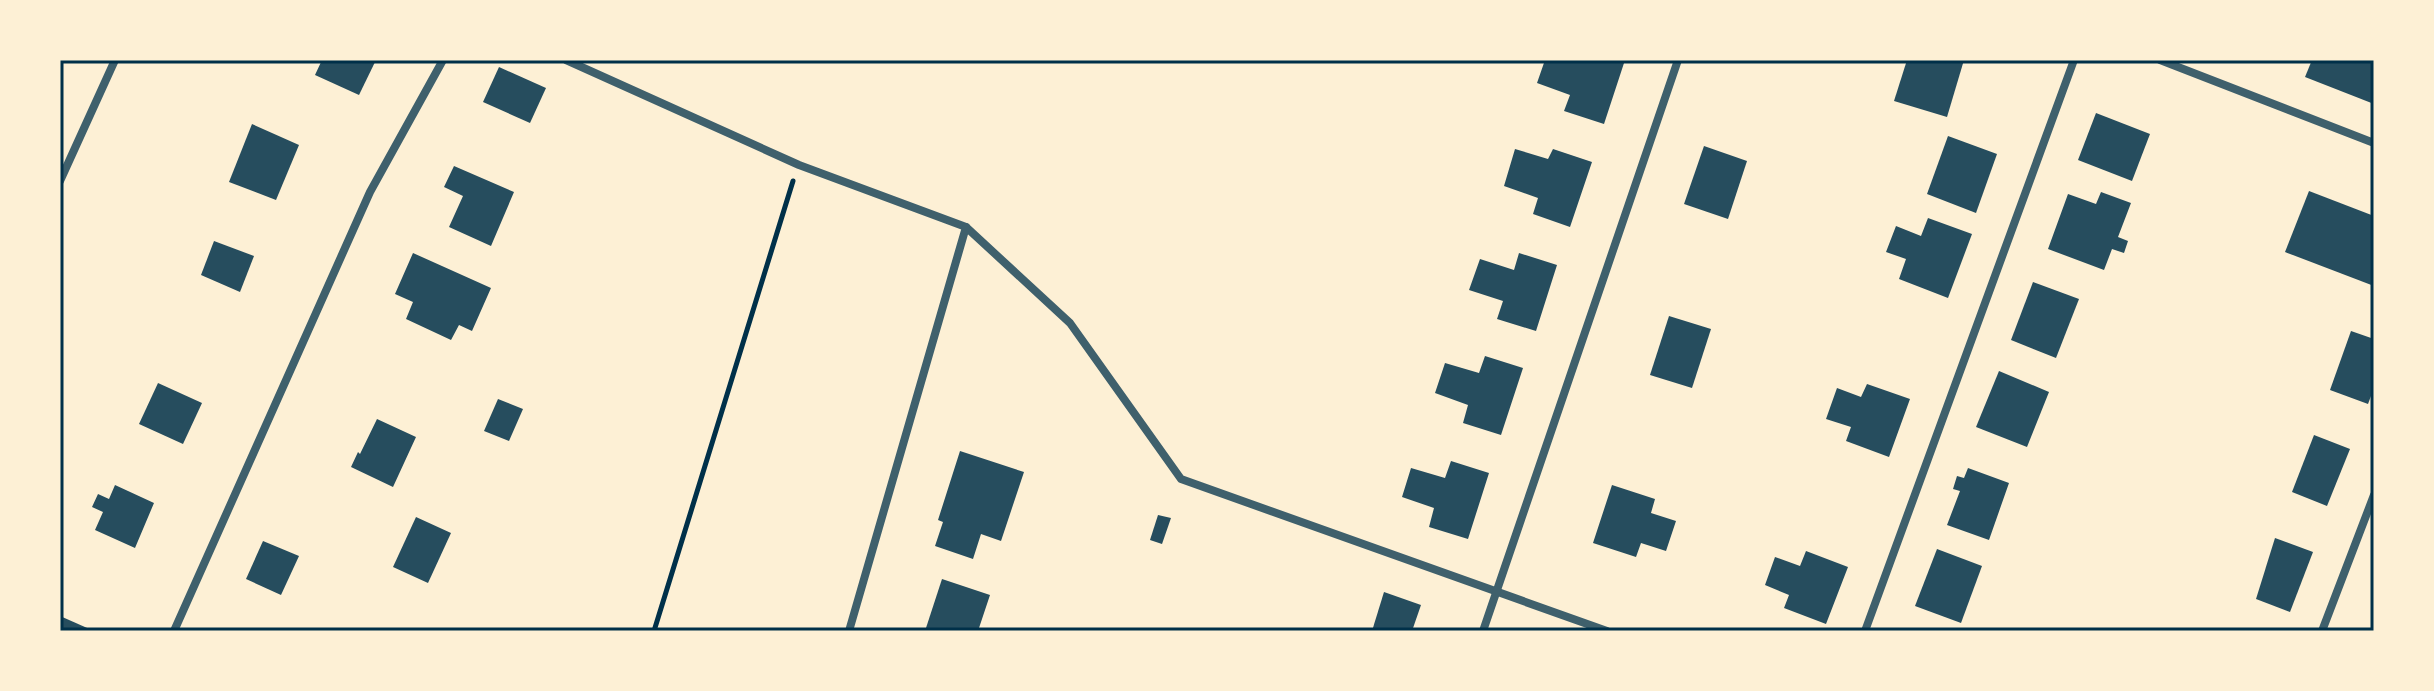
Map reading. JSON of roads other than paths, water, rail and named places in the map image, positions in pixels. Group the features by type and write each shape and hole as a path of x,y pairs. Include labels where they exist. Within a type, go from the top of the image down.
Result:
{"street":[{"path":"60,181 115,60"},
{"path":"174,631 370,192 443,60"},
{"path":"566,60 799,165 966,227 1070,323 1181,479 1607,631"},
{"path":"1483,631 1678,60"},
{"path":"1865,631 2074,60"},
{"path":"2160,60 2374,143"},
{"path":"849,631 966,227"},
{"path":"2322,631 2374,495"}]}
